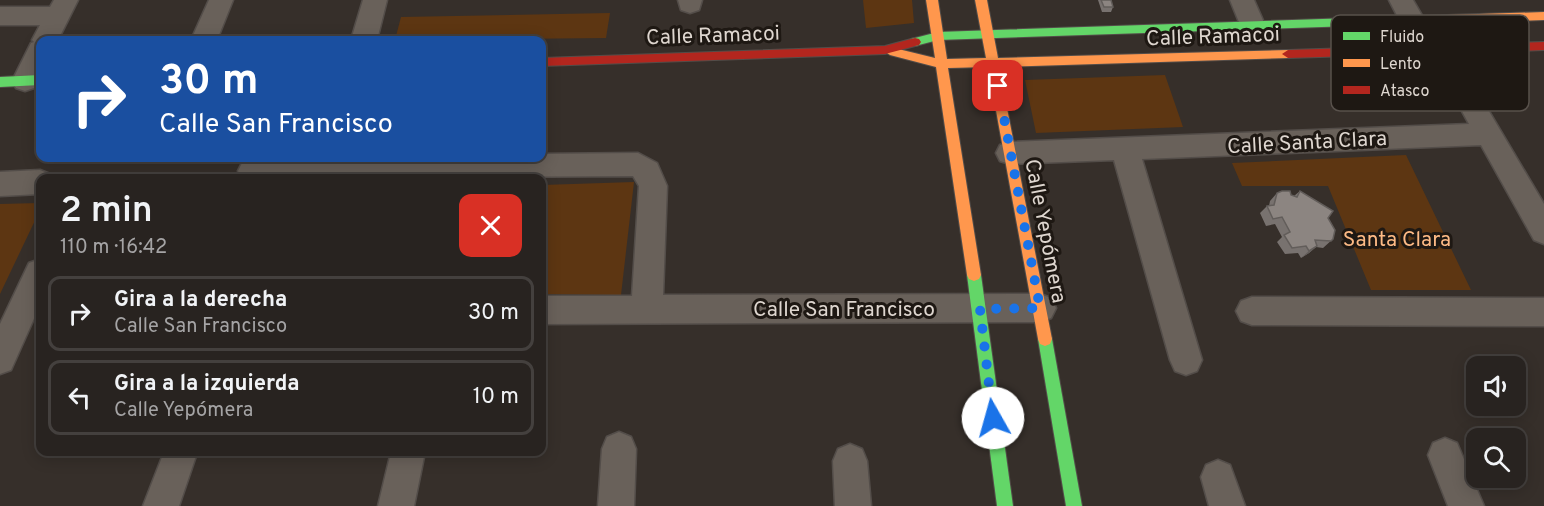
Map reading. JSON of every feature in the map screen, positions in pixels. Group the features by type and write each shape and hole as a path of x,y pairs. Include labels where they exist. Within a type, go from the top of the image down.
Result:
{"street":[{"path":"206,36 221,0"},
{"path":"365,36 375,0"},
{"path":"932,0 980,309 1005,506"},
{"name":"Calle Yepómera","path":"981,0 1040,308 1074,506"},
{"path":"1242,0 1252,25"},
{"path":"0,16 62,8"},
{"path":"47,36 62,8"},
{"name":"Calle Ramacoi","path":"1355,15 1406,10 1521,15"},
{"name":"Calle Ramacoi","path":"1529,15 1544,16"},
{"name":"Calle Ramacoi","path":"546,62 885,50 938,36 1252,25 1331,17"},
{"name":"Calle Ramacoi","path":"1529,46 1544,46"},
{"name":"Calle Ramacoi","path":"885,50 942,64 1331,53"},
{"path":"22,81 36,57"},
{"path":"1475,111 1544,231"},
{"name":"Calle Santa Clara","path":"1010,153 1488,134"},
{"path":"1125,150 1186,360"},
{"path":"267,174 638,164 646,169 653,186 647,309"},
{"path":"0,183 36,182"},
{"path":"0,358 11,311 36,277"},
{"name":"Calle San Francisco","path":"546,310 1040,308"},
{"path":"1252,311 1544,312"},
{"path":"616,506 619,449"},
{"path":"1445,455 1466,506"},
{"path":"161,506 179,456"},
{"path":"396,506 407,456"},
{"path":"850,461 853,506"}],"green space":[{"path":"863,0 912,0 914,23 866,28"},
{"path":"610,13 606,38 396,36 401,17"},
{"path":"1165,75 1183,127 1036,133 1025,80"},
{"name":"Santa Clara","path":"1406,155 1471,290 1371,290 1328,186 1242,186 1232,163"},
{"path":"634,182 621,295 546,294 546,185"},
{"path":"36,203 36,218 0,294 0,204"}],"building":[{"path":"1101,0 1111,0 1113,7 1104,7"},
{"path":"1290,191 1291,195 1297,197 1300,191 1333,211 1328,218 1335,230 1333,239 1331,241 1315,240 1317,246 1309,251 1306,246 1292,248 1284,235 1290,232 1282,217 1273,219 1267,206 1274,205 1277,193"}],"traffic: fast":[{"path":"915,42 938,36 1331,23"},
{"path":"0,82 36,80"},
{"path":"974,275 1005,506"},
{"path":"1045,339 1074,506"}],"traffic: slow":[{"path":"932,0 974,275"},
{"path":"981,0 1045,339"},
{"path":"1529,16 1544,16"},
{"path":"890,51 942,64 1288,54"}],"traffic: jam":[{"path":"546,62 885,50 915,42"},
{"path":"1529,46 1544,46"},
{"path":"1288,54 1331,53"}],"route":[{"path":"993,418 980,309 1040,308 998,86"}]}
